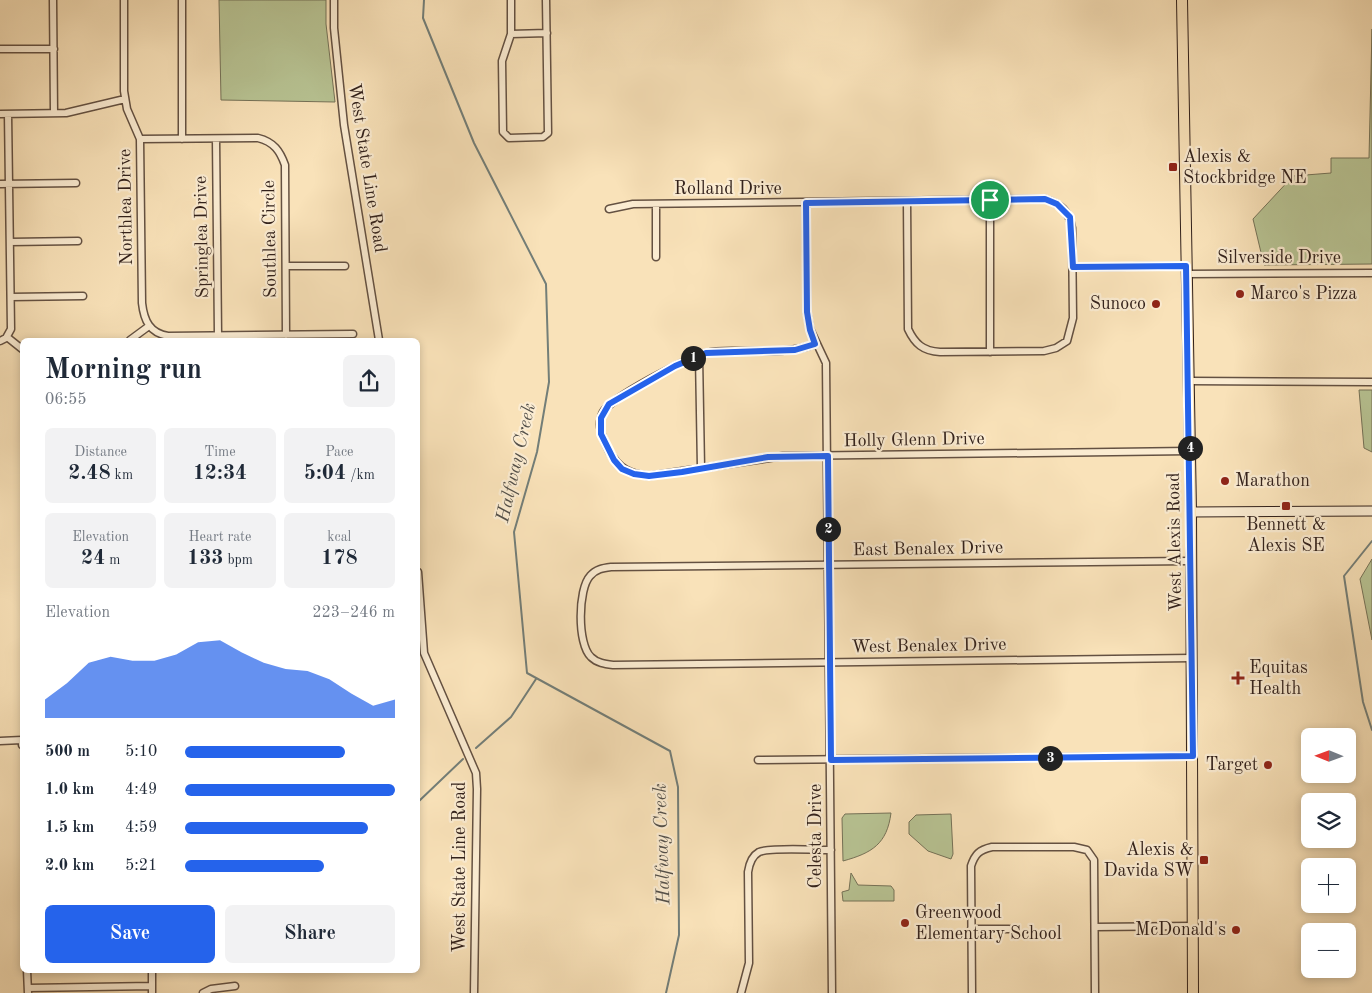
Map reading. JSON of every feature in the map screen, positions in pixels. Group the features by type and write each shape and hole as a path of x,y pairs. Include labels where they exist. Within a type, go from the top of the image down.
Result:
{"main road":[{"name":"West Alexis Road","path":"1182,0 1191,512 1193,993"}],"street":[{"path":"53,0 54,113"},
{"name":"Northlea Drive","path":"124,0 125,99 140,139 142,303 143,313 149,326"},
{"path":"182,0 182,139"},
{"name":"West State Line Road","path":"334,0 334,28 344,125 379,338"},
{"path":"511,0 511,34 502,61 503,132 508,138 543,137 548,133 546,0"},
{"path":"511,34 547,33"},
{"path":"0,49 54,49"},
{"path":"0,114 71,112 125,99"},
{"path":"0,340 7,337 11,329 8,114"},
{"name":"Southlea Circle","path":"216,139 258,138 274,146 285,165 286,335"},
{"path":"140,139 216,139"},
{"name":"Springlea Drive","path":"216,139 218,335"},
{"path":"0,184 76,183"},
{"name":"Rolland Drive","path":"609,209 633,204 1045,199 1057,204 1070,217 1073,267"},
{"path":"990,200 990,352"},
{"path":"907,201 908,329 913,339 919,345 931,351 1050,350 1067,341 1073,318 1073,267"},
{"name":"Celesta Drive","path":"806,203 807,312 815,344 823,354 826,364 832,993"},
{"path":"656,204 656,257"},
{"path":"10,242 78,241"},
{"path":"286,266 345,266"},
{"name":"Silverside Drive","path":"1073,267 1372,273"},
{"path":"11,297 83,296"},
{"path":"133,338 149,326 154,332 168,336 353,334"},
{"path":"7,337 20,347"},
{"path":"701,468 699,356 716,352 795,350 815,344"},
{"name":"Holly Glenn Drive","path":"699,356 675,366 609,404 601,418 601,434 614,460 622,469 634,474 649,476 768,457 1190,451"},
{"path":"1189,381 1372,382"},
{"path":"1191,512 1372,511"},
{"name":"East Benalex Drive","path":"582,616 583,586 591,574 603,568 1191,561"},
{"name":"West State Line Road","path":"420,599 424,653 476,773 474,993"},
{"name":"West Benalex Drive","path":"582,616 583,644 586,651 591,657 604,664 1192,658"},
{"path":"0,741 20,740"},
{"path":"758,760 1193,756"},
{"path":"972,993 971,866 975,854 983,849 992,848 1074,847 1087,850 1094,860 1095,993"},
{"path":"741,993 748,973 748,872 754,856 759,852 770,850 831,850"},
{"path":"1095,927 1193,926"},
{"path":"972,929 1008,928"},
{"path":"28,973 28,990 152,990 152,973"},
{"path":"203,993 211,989 235,986"}],"green space":[{"path":"219,0 326,0 326,24 335,102 221,100"},
{"path":"1372,29 1372,264 1264,265 1253,219 1293,176 1331,173 1331,158 1369,158"},
{"path":"1359,390 1372,390 1372,452 1364,448"},
{"path":"1372,559 1372,640 1360,579"},
{"path":"891,813 886,832 876,846 843,861 842,818 845,814"},
{"path":"951,814 953,854 951,859 928,851 909,834 909,822 916,815"},
{"path":"851,873 858,885 891,886 894,890 894,901 843,901 842,892 849,890"}],"waterway":[{"name":"Halfway Creek","path":"424,0 423,18 474,143 546,284 549,382 537,452 514,532 527,673 670,751 678,787 679,935 666,993"},
{"path":"1372,541 1344,576 1363,702 1372,730"},
{"path":"476,748 511,717 536,679"},
{"path":"420,800 463,759"}],"place":[{"name":"Alexis & Stockbridge NE","path":"1173,167"},
{"name":"Marco's Pizza","path":"1240,294"},
{"name":"Sunoco","path":"1156,304"},
{"name":"Marathon","path":"1225,481"},
{"name":"Bennett & Alexis SE","path":"1286,506"},
{"name":"Equitas Health","path":"1238,678"},
{"name":"Target","path":"1268,765"},
{"name":"Alexis & Davida SW","path":"1204,860"},
{"name":"Greenwood Elementary School","path":"905,923"},
{"name":"McDonald's","path":"1236,930"}],"route":[{"path":"1045,199 1055,202 1064,209 1070,217 1072,228 1073,267 1186,266 1193,756 831,760 828,456 768,457 649,476 634,474 622,469 614,460 601,434 601,418 609,404 675,366 706,353 795,350 815,344 807,312 806,203 990,200 1045,199"}]}
